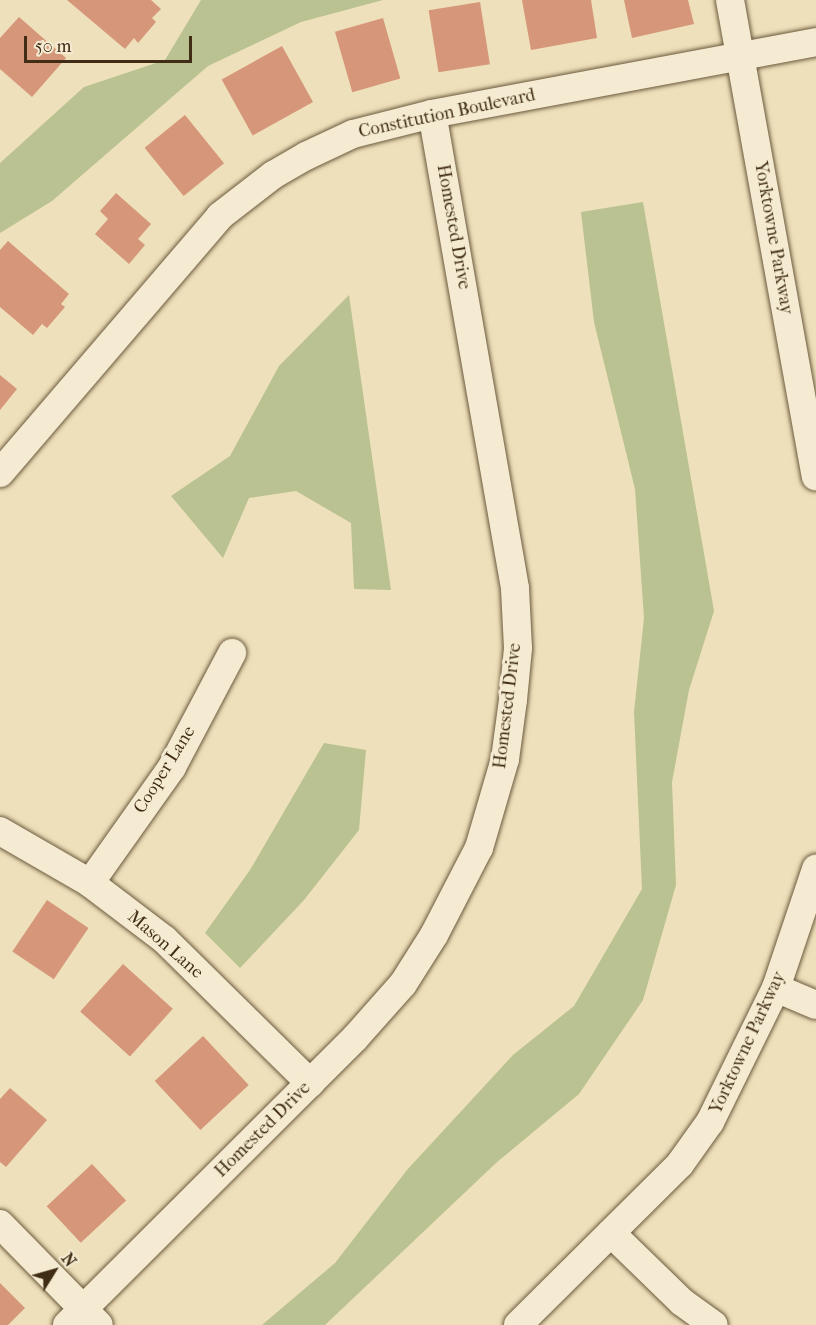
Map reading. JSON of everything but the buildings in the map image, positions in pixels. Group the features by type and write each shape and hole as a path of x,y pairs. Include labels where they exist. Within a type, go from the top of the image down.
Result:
{"street":[{"name":"Yorktowne Parkway","path":"730,0 816,476"},
{"name":"Constitution Boulevard","path":"0,473 220,216 273,176 306,156 353,134 432,114 816,42"},
{"name":"Homested Drive","path":"83,1320 403,984 434,935 479,848 505,759 518,648 511,550 432,114"},
{"name":"Cooper Lane","path":"90,883 172,767 232,653"},
{"name":"Mason Lane","path":"0,831 90,883 165,940 310,1083"},
{"name":"Yorktowne Parkway","path":"518,1325 680,1164 710,1122 776,988 816,869"},
{"path":"776,988 816,1005"},
{"path":"0,1224 83,1320"},
{"path":"610,1233 682,1302 714,1325"}],"green space":[{"path":"201,0 383,0 301,22 208,66 52,201 0,233 0,163 84,87 165,60"},
{"path":"643,202 714,611 689,690 672,782 676,885 643,1000 579,1094 496,1163 325,1325 262,1325 335,1263 407,1170 513,1055 574,1006 642,889 634,712 644,618 635,489 594,322 581,212"},
{"path":"349,295 391,590 354,589 351,523 296,491 249,498 223,558 171,496 230,456 279,366"},
{"path":"324,743 366,750 359,830 304,900 240,968 205,933 250,870"}]}
